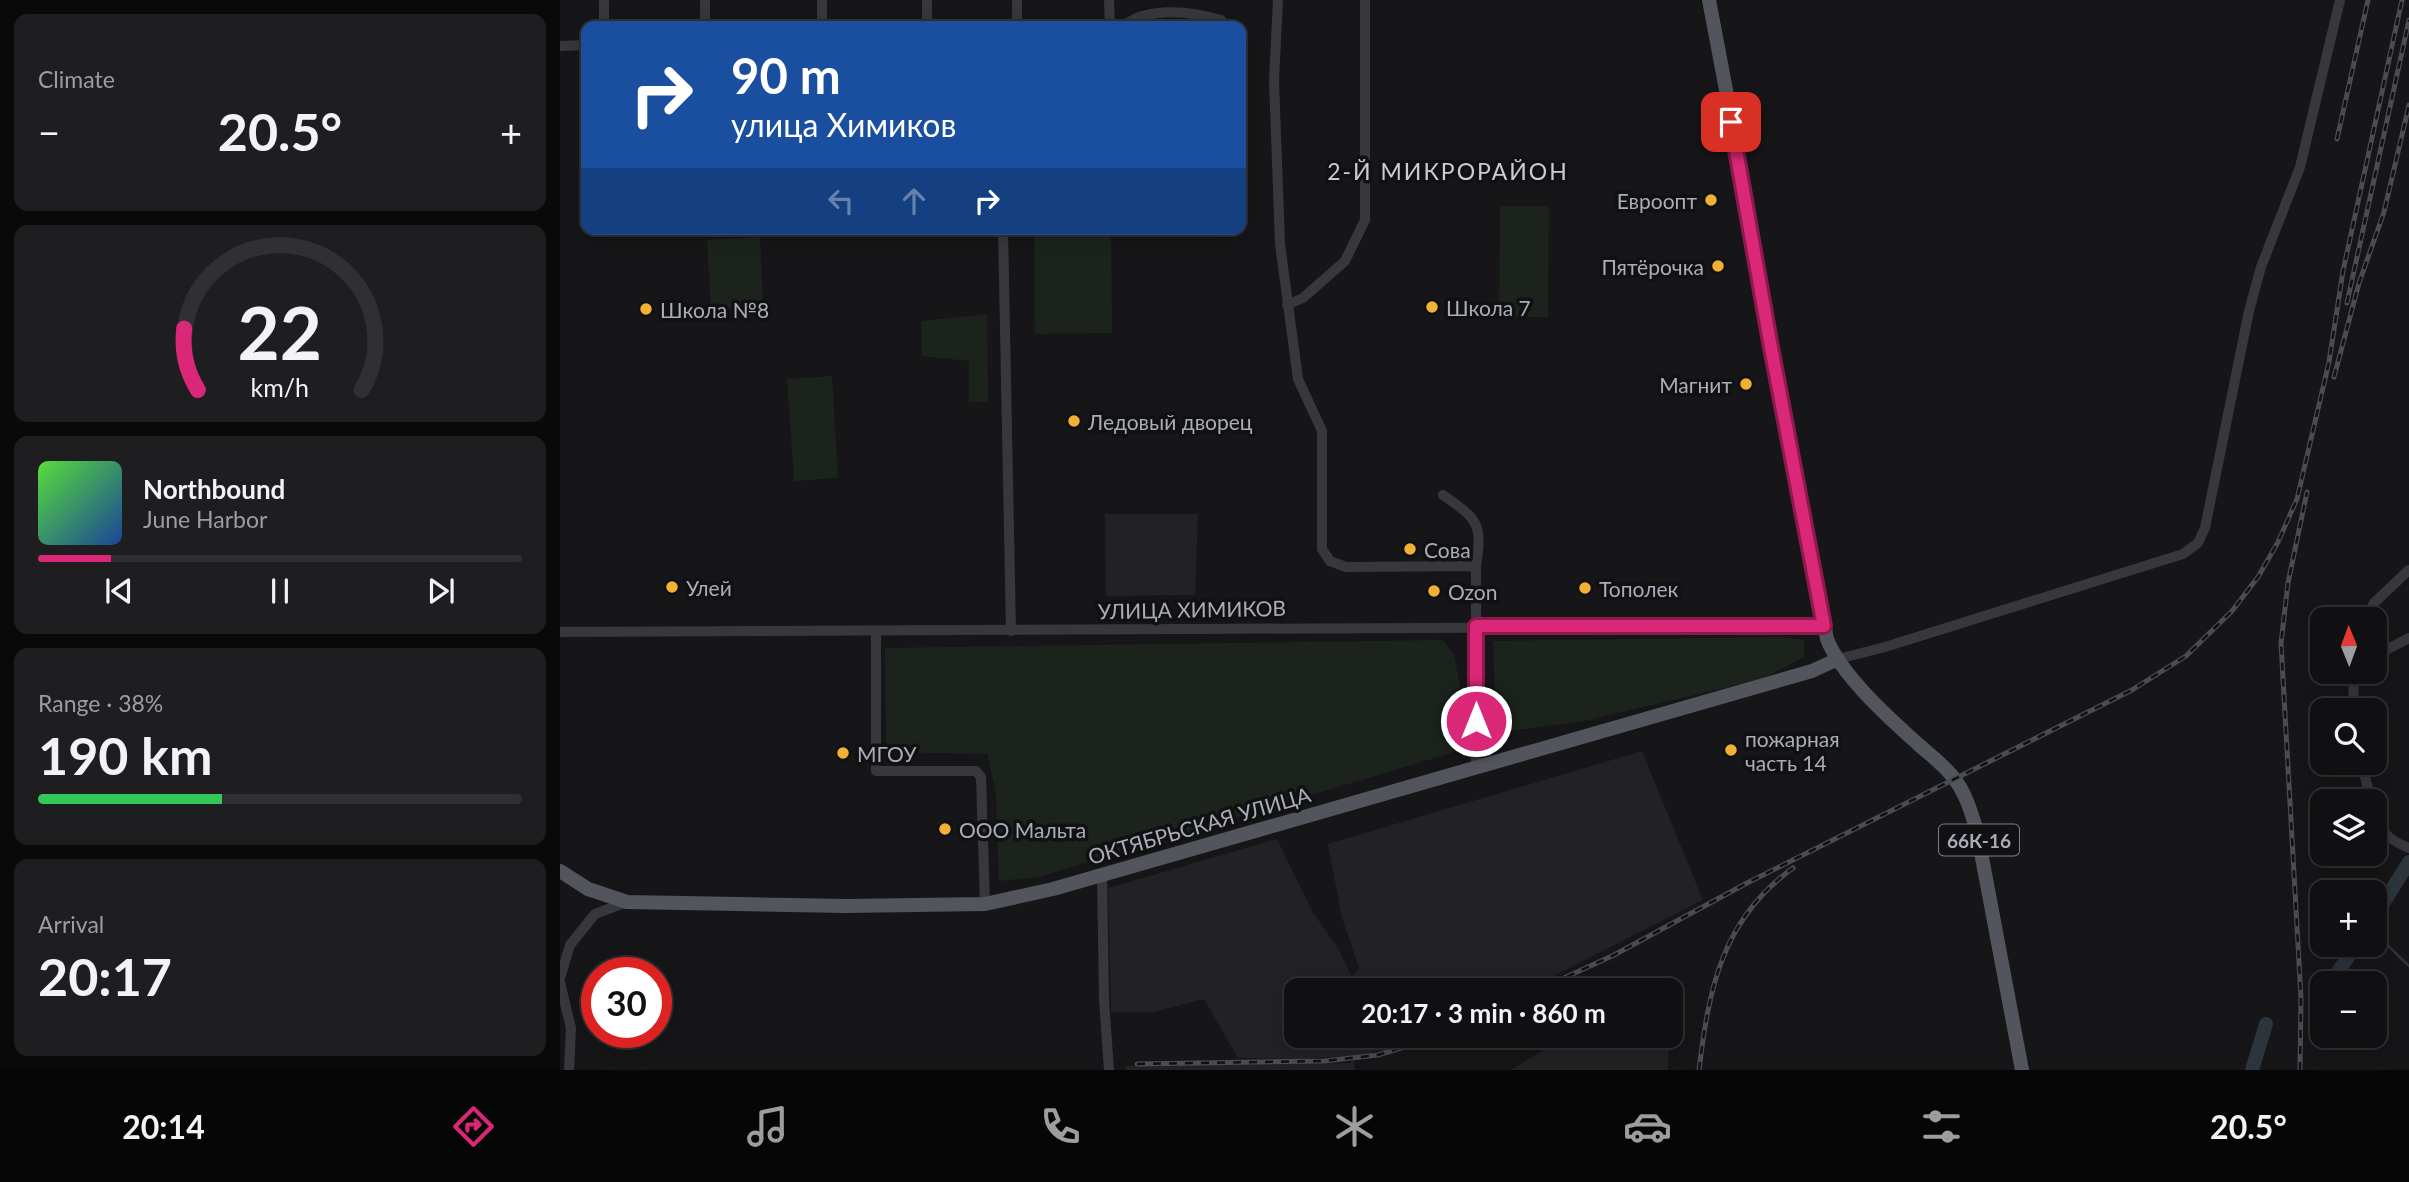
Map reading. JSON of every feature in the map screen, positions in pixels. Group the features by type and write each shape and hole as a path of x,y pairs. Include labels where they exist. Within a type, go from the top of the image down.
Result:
{"main road":[{"name":"66К-16","path":"1709,0 1770,342 1827,639 1838,659 1875,701 1950,773 1969,803 1977,831 2022,1070"},
{"name":"ОКТЯБРЬСКАЯ УЛИЦА","path":"560,871 588,889 627,902 845,906 985,904 1054,889 1476,769 1812,671 1838,659"}],"street":[{"path":"604,0 604,21"},
{"path":"705,0 705,21"},
{"path":"822,0 822,21"},
{"path":"927,0 927,21"},
{"path":"1017,0 1017,21"},
{"path":"1109,0 1110,21"},
{"path":"1278,0 1275,107 1280,244 1298,379 1322,431 1322,549 1330,562 1346,567 1476,566"},
{"path":"1287,305 1303,298 1345,261 1365,220 1365,0"},
{"path":"1838,659 1885,647 2183,554 2198,542 2205,528 2249,311 2261,267 2300,167 2340,0"},
{"path":"1132,21 1142,16 1171,13 1201,15 1221,20"},
{"path":"560,46 581,45"},
{"path":"1003,235 1011,631"},
{"path":"1443,495 1468,513 1478,528 1476,769"},
{"path":"2372,607 2409,570"},
{"name":"УЛИЦА ХИМИКОВ","path":"560,632 1824,626"},
{"path":"876,632 876,771 976,771 981,777 985,904"},
{"path":"2387,649 2409,638"},
{"path":"2387,835 2392,841 2409,848"},
{"path":"1102,874 1104,1000 1109,1070"},
{"path":"569,1070 570,1028 560,980 570,945 595,914 627,902"}],"shaded area":[{"path":"1500,206 1549,206 1548,317 1499,317"},
{"path":"1034,235 1111,235 1112,333 1035,334"},
{"path":"760,237 763,307 711,310 707,240"},
{"path":"987,314 988,402 969,402 969,361 922,356 921,321"},
{"path":"832,376 838,478 794,481 787,379"},
{"path":"1105,514 1198,514 1195,595 1106,596"},
{"path":"1780,637 1804,640 1804,657 1764,678 1583,721 1496,733 1493,641"},
{"path":"1443,640 1454,655 1462,697 1461,750 1039,877 999,881 996,793 987,754 886,752 885,648"},
{"path":"1642,751 1703,900 1550,978 1284,978 1284,1048 1387,1048 1364,1055 1297,1059 1238,1058 1204,999 1153,1012 1111,1012 1108,888 1277,839 1312,911 1338,948 1352,977 1359,968 1342,918 1328,844"},
{"path":"1547,1048 1669,1048 1668,1070 1511,1070"},
{"path":"1354,1061 1355,1070 1125,1070 1126,1066"}],"waterway":[{"path":"2387,897 2409,862"},
{"path":"2387,945 2409,966"},
{"path":"2339,971 2348,957"},
{"path":"2252,1070 2266,1024"}],"railway":[{"path":"2337,139 2368,0"},
{"path":"1564,978 2132,690 2186,656 2232,611 2258,577 2278,542 2297,499 2329,362 2343,271 2402,0"},
{"path":"2347,303 2409,20"},
{"path":"2334,377 2359,283 2384,212 2409,105"},
{"path":"2300,1070 2301,998 2281,643 2288,583 2307,492"},
{"path":"1699,1070 1708,1011 1723,957 1750,910 1769,888 1793,868"},
{"path":"1137,1064 1324,1061 1378,1055 1401,1048"}],"place":[{"name":"Евроопт","path":"1711,200"},
{"name":"Пятёрочка","path":"1718,266"},
{"name":"Школа 7","path":"1432,307"},
{"name":"Школа №8","path":"646,309"},
{"name":"Магнит","path":"1746,384"},
{"name":"Ледовый дворец","path":"1074,421"},
{"name":"Сова","path":"1410,549"},
{"name":"Улей","path":"672,587"},
{"name":"Тополек","path":"1585,588"},
{"name":"Ozon","path":"1434,591"},
{"name":"пожарная часть 14","path":"1731,750"},
{"name":"МГОУ","path":"843,753"},
{"name":"ООО Мальта","path":"945,829"}],"district":[{"name":"2-Й МИКРОРАЙОН","path":"1448,171"}],"route":[{"path":"1476,721 1476,626 1824,626 1731,122"}]}
